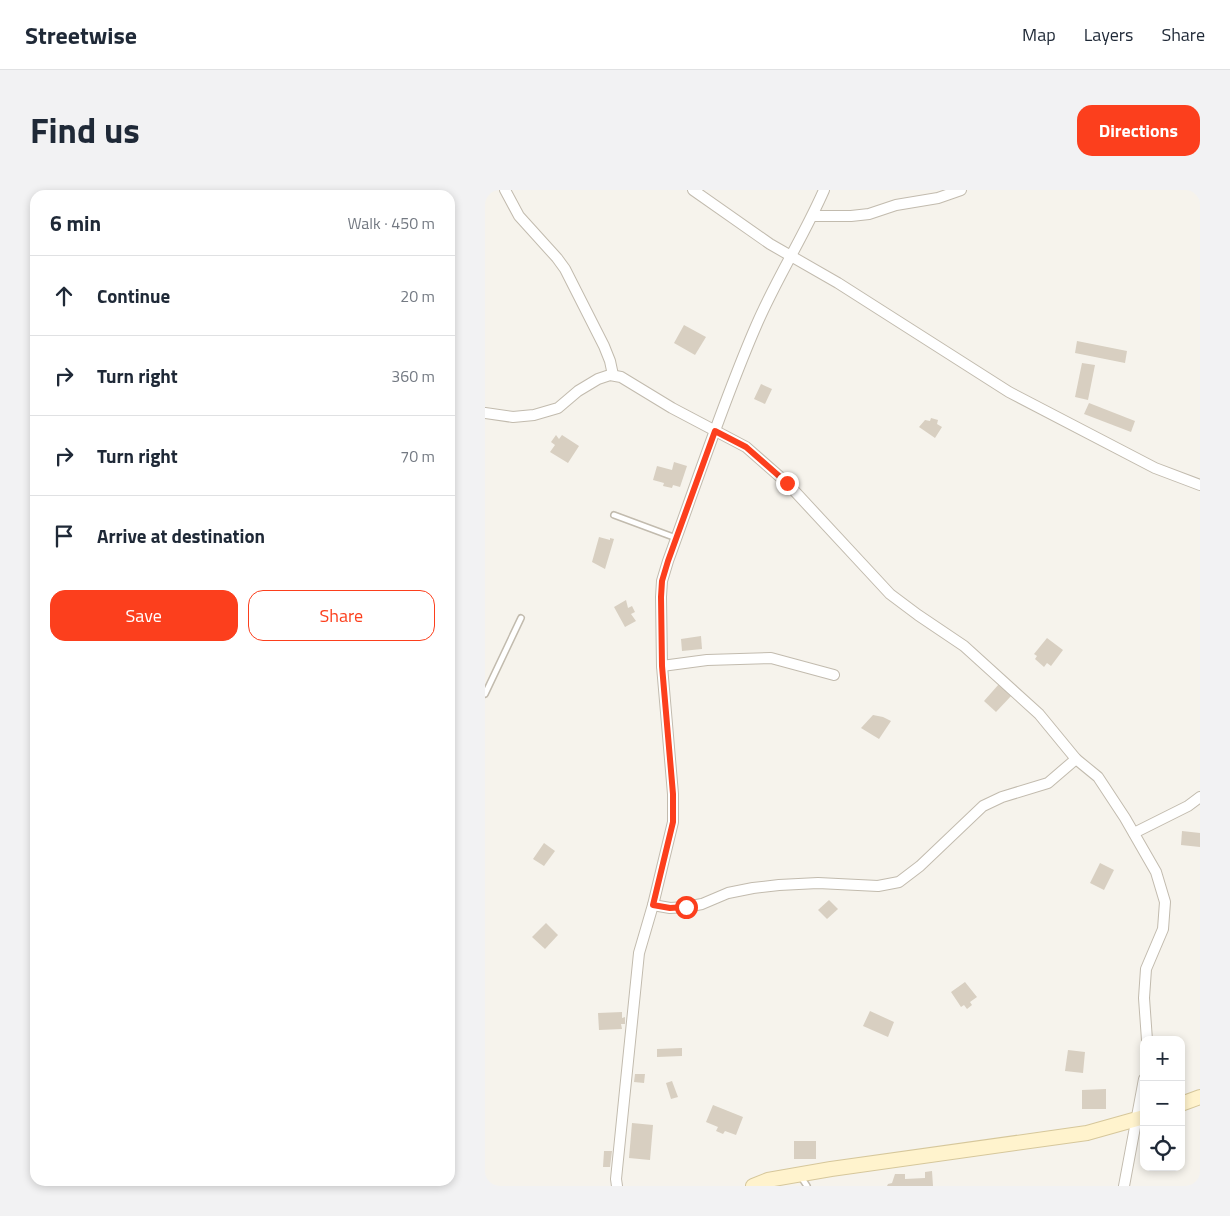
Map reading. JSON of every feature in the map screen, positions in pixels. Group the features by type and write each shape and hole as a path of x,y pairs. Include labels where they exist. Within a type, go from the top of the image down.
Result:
{"main road":[{"path":"1185,1103 1200,1097"},
{"path":"753,1186 768,1180 803,1180 937,1154 1087,1133 1140,1118"}],"street":[{"path":"505,190 519,216 565,269 605,346 613,375"},
{"path":"693,190 770,244 893,317 1009,392 1155,468 1200,485"},
{"path":"617,1186 616,1179 639,953 673,822 673,794 662,666 662,581 715,431 756,325 813,216 824,190"},
{"path":"813,216 869,214 896,205 938,198 961,190"},
{"path":"485,414 513,417 534,415 558,408 578,391 598,380 613,375 621,377 672,408 746,447 787,483 890,594 964,646 1039,714 1076,759 1098,777 1134,833 1155,872 1165,902 1163,929 1146,969 1144,998 1147,1036"},
{"path":"662,666 707,660 771,658 834,676"},
{"path":"653,905 670,908 686,907 702,904 736,892 779,885 878,886 899,882 921,866 983,806 1003,797 1047,783 1076,759"},
{"path":"1134,833 1188,806 1200,797"},
{"path":"1124,1186 1140,1122"}],"lane":[{"path":"614,515 676,538"},
{"path":"485,694 521,618"}],"building":[{"path":"684,325 706,337 695,355 674,343"},
{"path":"1077,341 1127,351 1125,363 1075,353"},
{"path":"1082,363 1095,365 1088,400 1075,397"},
{"path":"761,384 772,389 765,404 754,399"},
{"path":"1089,403 1135,421 1131,432 1084,414"},
{"path":"931,418 938,420 937,424 942,427 935,438 919,427 925,420 930,421"},
{"path":"556,435 559,439 562,435 579,446 568,463 550,452 555,445 551,442"},
{"path":"674,462 687,466 680,487 673,485 672,488 663,486 664,483 653,480 657,466 672,470"},
{"path":"599,537 610,540 610,538 614,539 605,569 592,562"},
{"path":"626,600 628,608 632,606 635,612 631,614 636,621 625,627 614,607"},
{"path":"701,636 702,649 682,651 681,639"},
{"path":"1047,638 1063,650 1051,666 1047,663 1044,667 1035,659 1037,656 1034,654"},
{"path":"999,684 1012,695 996,712 984,701"},
{"path":"873,715 891,721 879,739 861,728"},
{"path":"1182,831 1200,833 1200,847 1181,845"},
{"path":"544,843 555,851 544,866 533,859"},
{"path":"1100,863 1114,870 1104,890 1090,883"},
{"path":"829,900 838,909 827,919 818,910"},
{"path":"546,923 558,935 545,949 532,937"},
{"path":"965,982 977,997 970,1002 972,1005 967,1009 964,1005 961,1007 951,992"},
{"path":"870,1011 894,1022 888,1037 863,1026"},
{"path":"622,1012 622,1018 625,1017 625,1024 621,1024 622,1029 599,1030 598,1013"},
{"path":"682,1048 682,1056 657,1057 657,1049"},
{"path":"1068,1050 1085,1052 1083,1073 1065,1071"},
{"path":"635,1074 645,1074 644,1083 634,1082"},
{"path":"672,1081 678,1097 671,1099 666,1083"},
{"path":"1106,1089 1106,1109 1082,1109 1082,1090"},
{"path":"713,1105 743,1117 736,1135 725,1131 723,1134 716,1131 718,1127 706,1122"},
{"path":"632,1123 653,1125 650,1160 629,1158"},
{"path":"794,1141 816,1141 816,1159 794,1159"},
{"path":"604,1151 612,1151 610,1167 603,1167"},
{"path":"932,1171 933,1186 887,1186 892,1183 895,1174 905,1174 905,1179 925,1178 925,1172"}],"route":[{"path":"686,907 670,908 653,905 673,822 673,794 662,666 662,581 715,431 746,447 787,483"}]}
